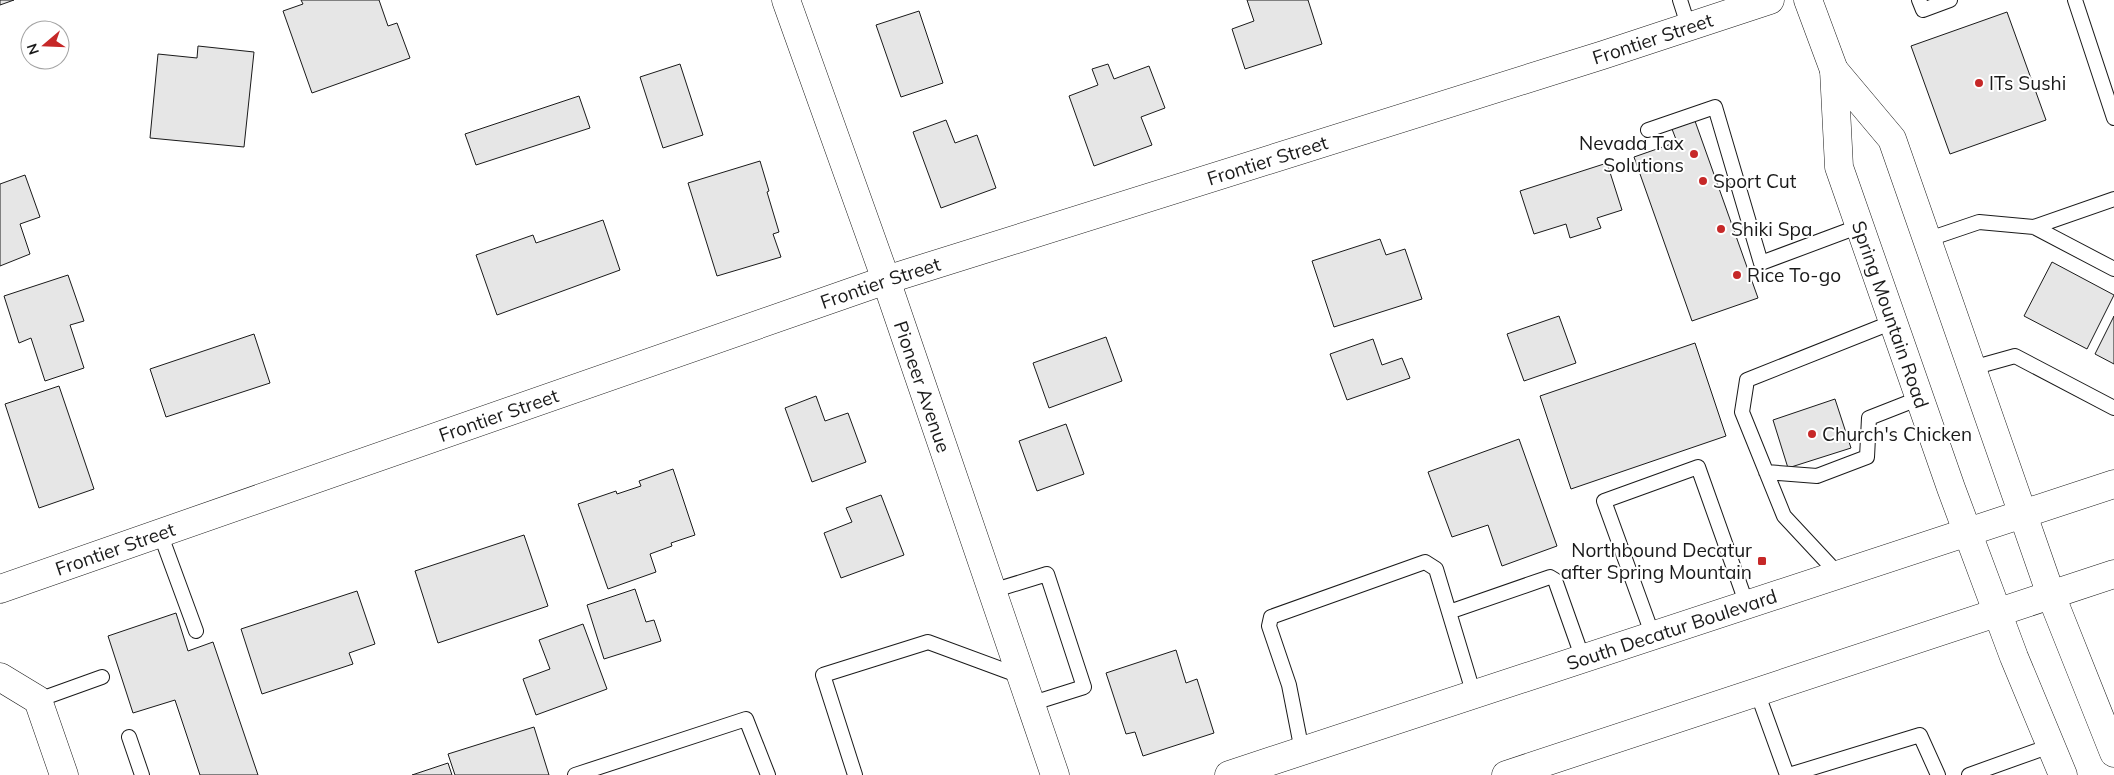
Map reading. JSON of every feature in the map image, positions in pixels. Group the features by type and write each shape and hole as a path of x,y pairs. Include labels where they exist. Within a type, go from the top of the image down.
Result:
{"main road":[{"name":"Pioneer Avenue","path":"786,0 886,280 1055,775"},
{"name":"Frontier Street","path":"0,589 886,280 1689,28 1770,0"},
{"name":"Spring Mountain Road","path":"1808,0 1834,70 1839,167 1968,532 2050,746 2063,775"},
{"name":"Spring Mountain Road","path":"1834,70 1892,139 2051,595 2114,753"},
{"name":"South Decatur Boulevard","path":"1229,775 2114,484"},
{"path":"1506,775 2114,574"},
{"path":"0,677 38,700 64,775"}],"lane":[{"path":"1680,0 1689,28"},
{"path":"1919,0 1923,10 1950,0"},
{"path":"2075,0 2114,118"},
{"path":"1648,130 1715,108 1761,263 1860,226"},
{"path":"2034,227 2114,199"},
{"path":"1926,240 1979,222 2034,227 2114,269"},
{"path":"1840,575 1784,516 1742,412 1747,380 1893,322"},
{"path":"1972,368 2015,356 2114,408"},
{"path":"1766,472 1816,476 1867,457 1869,418 1920,398"},
{"path":"1653,636 1604,500 1698,467 1747,605"},
{"path":"160,533 196,631"},
{"path":"1302,751 1290,685 1269,626 1272,617 1425,562 1436,569 1474,694"},
{"path":"992,591 1047,574 1084,688 1030,704"},
{"path":"1449,612 1550,578 1555,580 1583,659"},
{"path":"855,775 823,675 928,642 1020,676"},
{"path":"38,700 102,677"},
{"path":"1757,692 1788,775 1920,735 1938,775"},
{"path":"575,775 746,719 768,775"},
{"path":"129,737 142,775"},
{"path":"1970,775 2050,746"}],"building":[{"path":"0,0 14,0 0,5"},
{"path":"301,0 379,0 388,26 397,23 410,58 312,93 283,11 303,4"},
{"path":"1247,0 1308,0 1322,44 1245,69 1232,29 1254,21"},
{"path":"919,11 943,83 901,97 876,25"},
{"name":"ITs Sushi","path":"2007,12 2046,120 1950,154 1911,46"},
{"path":"198,46 254,52 244,147 150,138 158,54 197,58"},
{"path":"680,64 703,135 663,148 640,77"},
{"path":"1108,64 1114,79 1149,66 1165,108 1141,117 1152,145 1094,166 1069,96 1098,85 1092,69"},
{"path":"579,96 590,128 476,165 465,134"},
{"path":"946,120 955,143 977,135 996,188 941,208 913,132"},
{"path":"1695,121 1758,298 1692,321 1634,157 1677,142 1672,129"},
{"path":"760,161 779,232 773,234 781,257 717,276 688,183"},
{"path":"1607,163 1622,210 1597,218 1601,228 1570,238 1566,224 1534,234 1520,191"},
{"path":"25,175 40,217 20,224 30,254 0,266 0,184"},
{"path":"603,220 620,270 497,315 476,255 533,235 536,243"},
{"path":"1380,239 1386,255 1405,249 1422,299 1334,327 1312,261"},
{"path":"2052,262 2114,295 2087,349 2024,316"},
{"path":"68,275 84,321 70,325 84,368 45,381 31,338 19,343 4,296"},
{"path":"1559,316 1576,363 1524,381 1507,334"},
{"path":"2114,316 2114,364 2095,354"},
{"path":"254,334 270,383 166,417 150,369"},
{"path":"1106,337 1122,381 1049,408 1033,363"},
{"path":"1373,339 1382,365 1402,358 1410,378 1347,400 1330,354"},
{"path":"1695,343 1726,436 1571,489 1540,396"},
{"path":"59,386 94,489 39,508 5,404"},
{"path":"816,396 825,421 848,413 866,462 812,482 785,408"},
{"name":"Church's Chicken","path":"1835,399 1851,448 1788,468 1773,420"},
{"path":"1066,424 1084,474 1037,491 1019,441"},
{"path":"1519,439 1557,546 1502,566 1488,525 1452,537 1428,472"},
{"path":"673,469 695,535 671,543 672,546 650,554 656,572 608,589 578,504 616,491 617,494 641,486 639,481"},
{"path":"881,495 904,555 841,578 824,533 852,522 846,508"},
{"path":"524,535 548,606 438,643 415,571"},
{"path":"635,589 646,622 654,620 661,641 604,659 587,605"},
{"path":"357,591 375,644 349,653 353,664 262,694 241,629"},
{"path":"176,613 188,651 213,642 258,775 200,775 175,700 133,713 108,636"},
{"path":"583,624 607,689 536,715 523,679 550,669 539,640"},
{"path":"1176,650 1186,683 1197,679 1214,733 1143,756 1135,732 1126,734 1106,673"},
{"path":"534,727 549,775 455,775 448,754"},
{"path":"448,763 452,775 412,775"}],"place":[{"name":"ITs Sushi","path":"1979,83"},
{"name":"Nevada Tax Solutions","path":"1694,154"},
{"name":"Sport Cut","path":"1703,181"},
{"name":"Shiki Spa","path":"1721,229"},
{"name":"Rice To-go","path":"1737,275"},
{"name":"Church's Chicken","path":"1812,434"},
{"name":"Northbound Decatur after Spring Mountain","path":"1762,561"}]}
